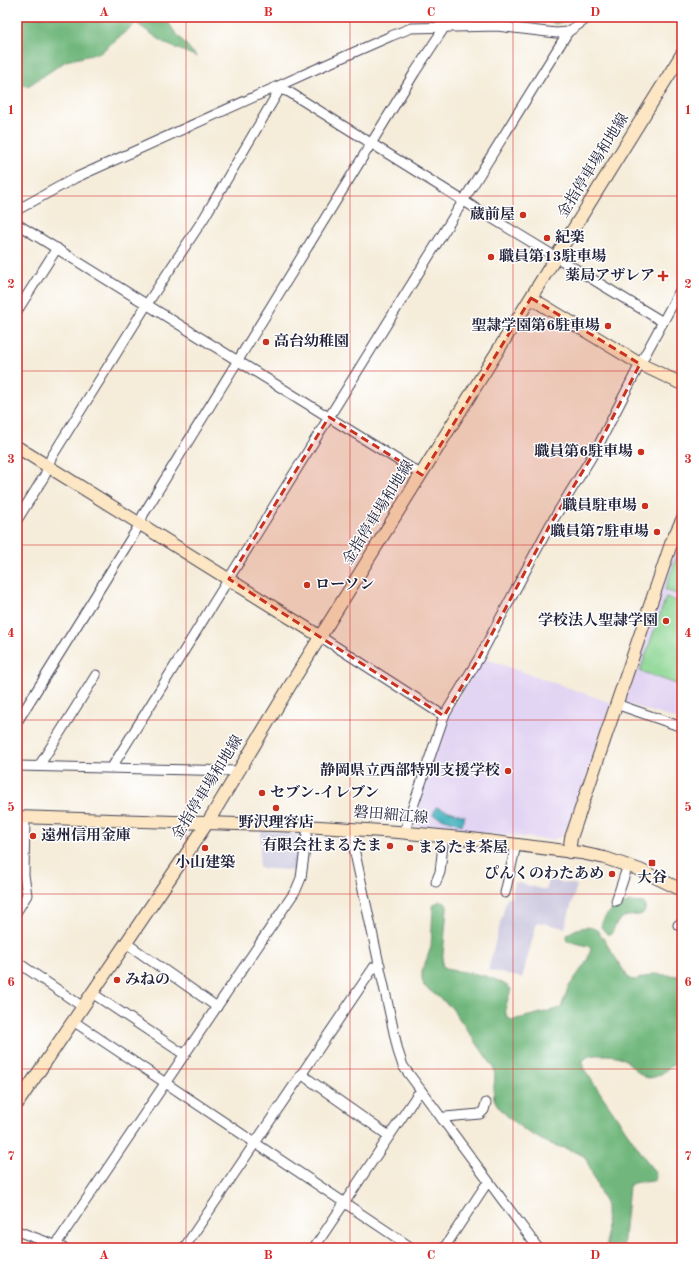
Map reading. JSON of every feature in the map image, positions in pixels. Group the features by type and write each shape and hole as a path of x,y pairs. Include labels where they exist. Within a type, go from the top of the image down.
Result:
{"main road":[{"name":"金指停車場和地線","path":"17,1104 208,822 294,679 321,638 682,54"},
{"path":"531,298 640,364 682,384"},
{"path":"17,447 321,638"},
{"path":"569,852 571,838 616,704 672,541 682,520"},
{"name":"磐田細江線","path":"21,817 308,826 444,836 599,857 628,865 682,890"}],"street":[{"path":"112,767 329,418 462,200 568,32 589,17"},
{"path":"17,210 75,178 411,28 497,26 556,33 568,32"},
{"path":"17,722 140,524 143,515 415,72 444,28"},
{"path":"280,86 282,90 289,92 462,200 663,322"},
{"path":"17,520 49,467 51,458 147,304 204,218 277,94 280,86"},
{"path":"17,224 422,475"},
{"path":"17,311 57,248"},
{"path":"406,833 406,826 444,716 480,658 550,525 597,448 682,287"},
{"path":"321,638 444,716"},
{"path":"39,766 96,675"},
{"path":"616,704 682,727"},
{"path":"17,766 238,771"},
{"path":"17,911 28,895 24,875 21,817"},
{"path":"17,1232 60,1247 59,1240 298,887 301,878 308,826"},
{"path":"352,829 351,835 400,1058 407,1072 538,1248"},
{"path":"436,882 440,872 444,836"},
{"path":"505,893 516,845"},
{"path":"616,901 628,865"},
{"path":"126,944 218,1006"},
{"path":"17,962 83,1007"},
{"path":"184,1248 374,967 380,966"},
{"path":"92,993 184,1055"},
{"path":"73,1021 412,1248"},
{"path":"301,1074 389,1136"},
{"path":"314,1248 417,1095 422,1092"},
{"path":"442,1119 445,1117 480,1114 484,1110 486,1103"},
{"path":"444,1248 485,1186 490,1183"}],"highlighted area":[{"path":"531,298 640,364 597,448 550,525 479,658 444,716 229,579 329,417 422,475"}],"shaded area":[{"name":"学校法人聖隷学園","path":"682,531 682,721 624,703 678,539"},
{"name":"静岡県立西部特別支援学校","path":"483,658 612,703 566,834 553,840 409,826 447,717"},
{"path":"261,831 305,834 299,871 259,868"},
{"path":"549,880 577,885 565,928 537,922 522,978 488,970 507,897 511,898 515,882 546,890"}],"green space":[{"path":"17,17 165,17 174,31 197,57 166,44 136,23 100,53 66,61 28,86 17,85"},
{"path":"544,17 577,17 555,24"},
{"path":"682,541 682,596 665,590"},
{"path":"666,597 682,603 682,686 640,671"},
{"path":"440,901 447,905 442,966 445,969 471,973 497,980 511,989 506,1007 506,1016 513,1020 561,1008 568,988 587,961 591,949 588,946 567,941 567,935 574,930 587,927 595,929 599,932 629,979 635,980 653,974 682,976 682,1062 673,1065 658,1076 649,1078 638,1073 626,1060 617,1056 592,1055 582,1062 584,1069 655,1173 656,1177 655,1180 652,1181 635,1183 629,1186 623,1248 607,1248 606,1206 585,1157 536,1137 505,1114 495,1101 493,1093 495,1075 492,1065 451,1007 424,986 422,972 431,947 433,907 434,904"},
{"path":"631,902 644,903 644,912 642,914 620,919 611,934 607,934 601,927 602,922 608,914 621,905"}],"water":[{"path":"436,807 465,816 462,825 433,815"}],"waterway":[{"path":"17,1114 22,1107"}],"place":[{"name":"蔵前屋","path":"523,215"},
{"name":"紀楽","path":"547,238"},
{"name":"職員第13駐車場","path":"491,257"},
{"name":"薬局アザレア","path":"663,276"},
{"name":"聖隷学園第6駐車場","path":"608,326"},
{"name":"高台幼稚園","path":"266,342"},
{"name":"職員第6駐車場","path":"641,452"},
{"name":"職員駐車場","path":"645,506"},
{"name":"職員第7駐車場","path":"657,532"},
{"name":"ローソン","path":"307,585"},
{"name":"学校法人聖隷学園","path":"666,621"},
{"name":"静岡県立西部特別支援学校","path":"508,771"},
{"name":"セブン-イレブン","path":"262,793"},
{"name":"野沢理容店","path":"276,808"},
{"name":"遠州信用金庫","path":"33,836"},
{"name":"有限会社まるたま","path":"390,846"},
{"name":"小山建築","path":"205,848"},
{"name":"まるたま茶屋","path":"410,848"},
{"name":"大谷","path":"652,863"},
{"name":"ぴんくのわたあめ","path":"612,874"},
{"name":"みねの","path":"117,980"}]}
